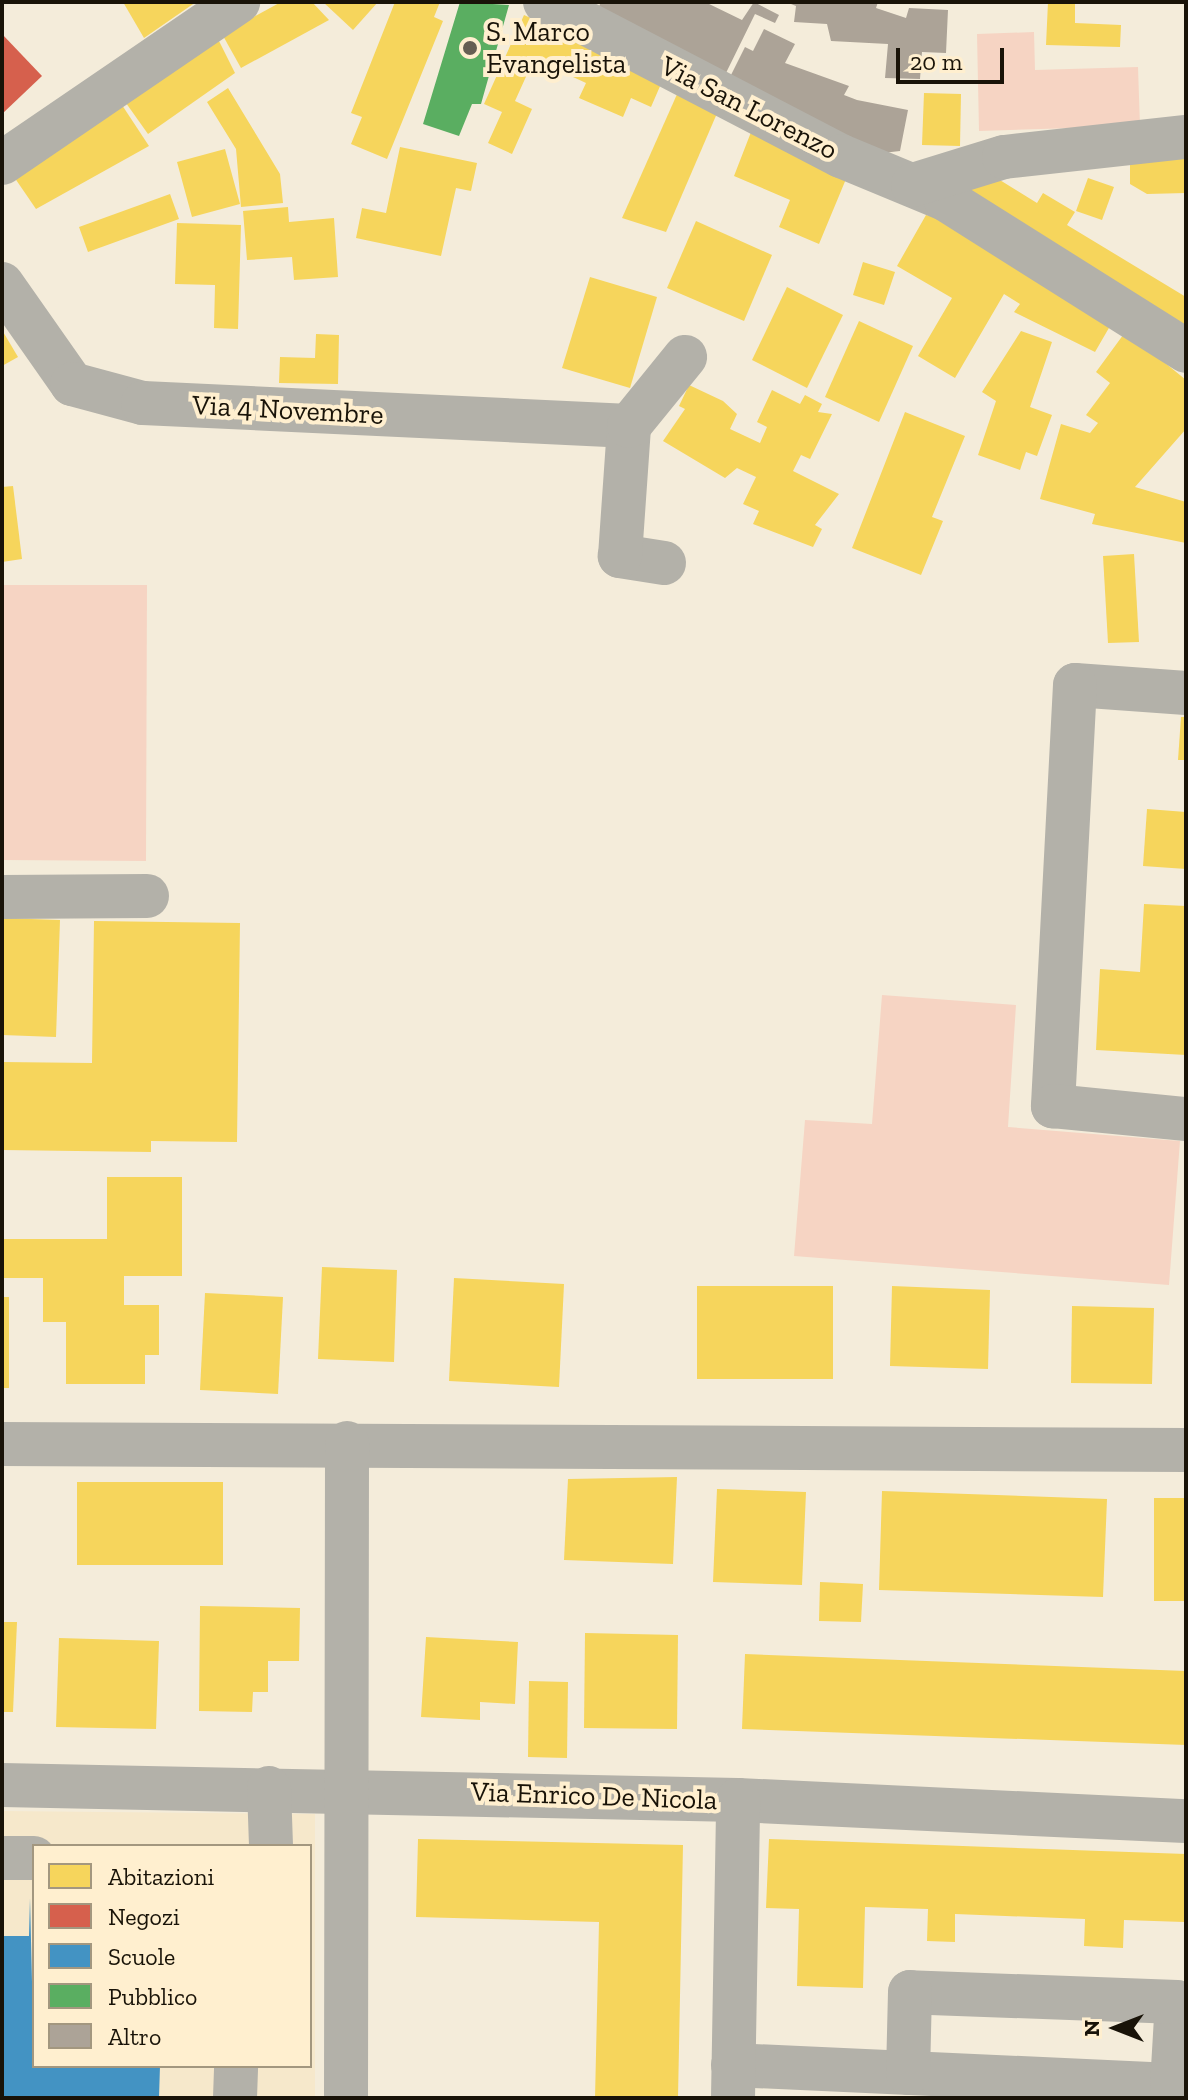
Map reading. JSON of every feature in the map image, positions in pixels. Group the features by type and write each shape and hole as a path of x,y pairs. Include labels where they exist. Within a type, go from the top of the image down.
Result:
{"street":[{"path":"2,163 238,2"},
{"name":"Via San Lorenzo","path":"545,2 913,185 1186,351"},
{"path":"913,185 1004,157 1186,137"},
{"name":"Via 4 Novembre","path":"2,284 72,384 143,403 629,426"},
{"path":"664,563 620,556 629,426 685,357"},
{"path":"1186,693 1075,685 1053,1106 1186,1119"},
{"path":"2,897 147,896"},
{"path":"346,2098 347,1443"},
{"path":"2,1444 347,1443 1186,1450"},
{"name":"Via Enrico De Nicola","path":"2,1785 347,1789 738,1800 1186,1821"},
{"path":"269,1788 271,1844"},
{"path":"738,1800 733,2082 908,2073 1172,2085 1177,2002 910,1992 908,2073"},
{"path":"2,1858 32,1858"},
{"path":"235,2098 236,2068"}],"shaded area":[{"path":"1034,32 1035,70 1138,67 1140,126 979,131 977,34"},
{"path":"2,585 147,585 146,861 2,860"},
{"path":"882,995 1016,1005 1008,1127 1180,1141 1169,1285 794,1256 805,1120 872,1124"},
{"path":"2,1811 315,1814 315,2098 2,2098"}],"building: Abitazioni":[{"path":"123,2 196,2 144,38"},
{"path":"281,2 312,2 329,20 241,68 222,34"},
{"path":"323,2 378,2 353,30"},
{"path":"395,2 440,2 434,17 443,21 387,159 351,144 362,117 351,113"},
{"path":"1048,2 1075,2 1075,23 1121,25 1120,47 1046,45"},
{"path":"524,15 664,77 651,107 631,98 623,117 579,98 586,83 534,59 515,101 532,109 512,154 488,143 502,112 484,104"},
{"path":"214,31 235,73 148,134 121,96"},
{"path":"682,83 721,104 666,232 622,218"},
{"path":"228,88 280,174 283,203 241,207 236,149 207,102"},
{"path":"924,93 961,94 960,146 922,145"},
{"path":"118,99 149,146 36,209 10,171"},
{"path":"753,127 851,167 819,244 779,227 790,200 734,176"},
{"path":"1186,144 1186,193 1147,194 1130,184 1130,145"},
{"path":"400,147 477,163 471,191 456,188 441,256 356,238 362,208 386,213"},
{"path":"225,149 240,204 192,217 177,162"},
{"path":"982,169 1037,203 1043,193 1075,212 1067,225 1186,297 1186,340 961,204"},
{"path":"1088,178 1114,187 1102,220 1076,211"},
{"path":"170,194 179,219 88,252 79,227"},
{"path":"288,207 289,222 334,218 338,277 294,280 292,257 247,260 243,211"},
{"path":"926,215 971,226 1117,314 1095,352 1014,312 1020,304 1004,294 955,378 918,356 952,298 897,266"},
{"path":"696,221 772,255 744,321 667,288"},
{"path":"177,223 241,225 238,329 214,328 215,285 175,284"},
{"path":"863,262 895,272 884,305 853,295"},
{"path":"590,277 657,297 630,388 562,368"},
{"path":"787,287 843,315 807,388 752,360"},
{"path":"859,321 913,346 879,422 825,397"},
{"path":"2,330 18,357 2,366"},
{"path":"1021,331 1052,342 1030,407 1052,415 1037,456 1026,452 1020,470 978,455 996,401 982,392"},
{"path":"1126,331 1186,380 1186,429 1135,487 1186,502 1186,543 1092,524 1095,514 1040,499 1061,424 1090,433 1098,423 1086,415 1110,383 1096,372"},
{"path":"316,334 339,335 338,384 279,383 280,357 315,358"},
{"path":"689,385 723,401 737,414 730,429 760,443 767,427 757,422 772,390 800,404 805,395 822,404 818,412 832,414 810,459 801,455 793,471 839,494 815,525 822,529 813,547 753,524 759,511 743,504 756,477 737,468 725,478 663,441 685,409 679,406"},
{"path":"905,412 965,436 932,517 943,521 921,575 852,548"},
{"path":"13,486 22,559 2,562 2,487"},
{"path":"1134,554 1139,642 1108,643 1103,556"},
{"path":"1181,717 1186,717 1186,760 1178,760"},
{"path":"1147,809 1186,812 1186,869 1143,866"},
{"path":"1144,904 1186,906 1186,1055 1096,1050 1100,969 1140,972"},
{"path":"2,918 60,920 56,1037 2,1035"},
{"path":"94,921 240,923 237,1142 151,1141 151,1152 2,1150 2,1062 92,1063"},
{"path":"107,1177 182,1177 182,1276 124,1276 124,1305 159,1305 159,1355 145,1355 145,1384 66,1384 66,1322 43,1322 43,1278 2,1278 2,1239 107,1239"},
{"path":"322,1267 397,1270 394,1362 318,1359"},
{"path":"454,1278 564,1284 559,1387 449,1381"},
{"path":"697,1286 833,1286 833,1379 697,1379"},
{"path":"892,1286 990,1290 988,1369 890,1366"},
{"path":"205,1293 283,1297 278,1394 200,1390"},
{"path":"2,1297 9,1297 9,1388 2,1388"},
{"path":"1072,1306 1154,1308 1152,1384 1071,1383"},
{"path":"677,1477 673,1564 564,1560 568,1479"},
{"path":"77,1482 223,1482 223,1565 77,1565"},
{"path":"717,1489 806,1492 802,1585 713,1582"},
{"path":"882,1491 1107,1499 1103,1597 879,1590"},
{"path":"1154,1498 1186,1498 1186,1601 1154,1601"},
{"path":"820,1582 863,1584 861,1622 819,1621"},
{"path":"200,1606 300,1608 299,1661 268,1661 268,1692 253,1692 252,1712 199,1711"},
{"path":"2,1622 17,1622 13,1712 2,1712"},
{"path":"585,1633 678,1635 677,1729 584,1728"},
{"path":"426,1637 518,1642 515,1704 480,1702 480,1720 421,1717"},
{"path":"59,1638 159,1641 156,1729 56,1727"},
{"path":"745,1654 1186,1671 1186,1745 742,1729"},
{"path":"529,1681 568,1682 567,1758 528,1757"},
{"path":"418,1839 683,1845 678,2098 595,2098 599,1922 416,1917"},
{"path":"769,1839 1186,1854 1184,1922 1124,1920 1123,1948 1084,1946 1085,1919 955,1914 955,1942 927,1941 928,1909 865,1907 863,1988 797,1986 799,1909 766,1908"}],"building: Negozi":[{"path":"2,34 42,76 2,114"}],"building: Scuole":[{"path":"30,1898 32,2068 160,2068 159,2098 2,2098 2,1936 29,1936"}],"building: Pubblico":[{"name":"S. Marco Evangelista","path":"460,2 509,5 481,104 472,104 459,136 423,124"}],"building: Altro":[{"path":"601,2 705,2 742,20 754,2 779,15 775,23 755,14 724,77 596,13"},
{"path":"786,2 878,2 876,8 906,18 909,8 948,10 946,53 922,52 920,79 885,78 888,44 831,41 827,24 794,22 796,6"},
{"path":"764,29 795,44 785,63 849,86 844,95 857,100 908,110 900,151 865,155 726,85 745,47 753,51"}],"place":[{"name":"S. Marco Evangelista","path":"470,48"}]}
